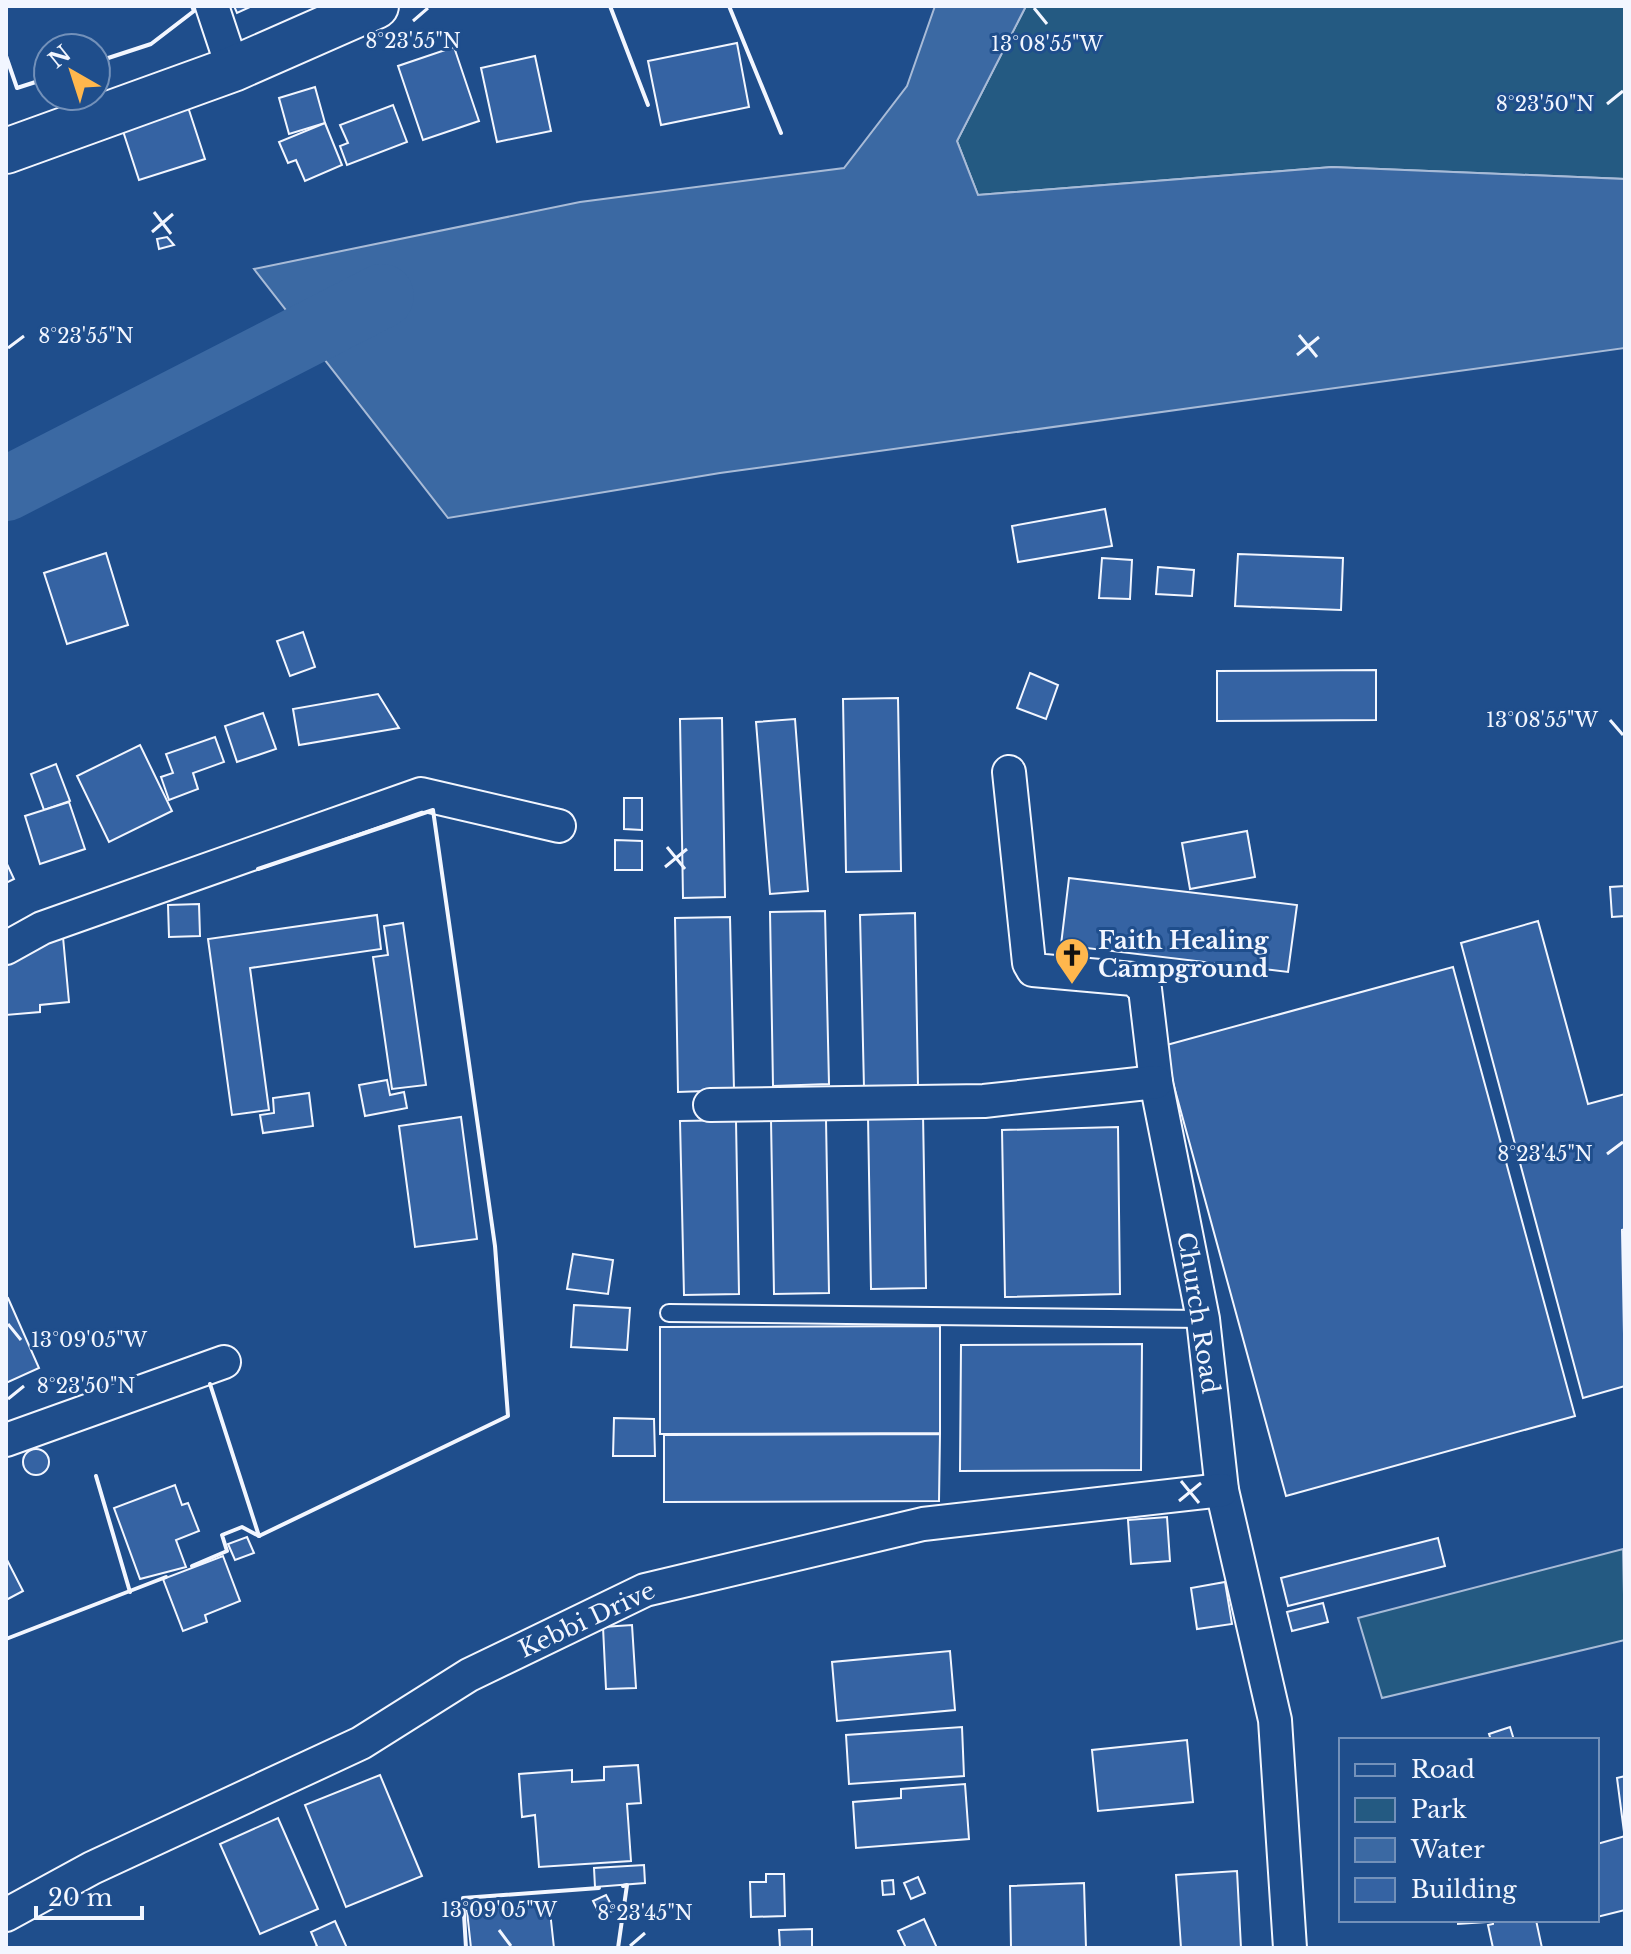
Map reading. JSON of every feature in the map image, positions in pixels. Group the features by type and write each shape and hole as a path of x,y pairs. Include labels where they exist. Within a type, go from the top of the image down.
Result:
{"street":[{"path":"212,6 233,69"},
{"path":"6,151 233,69 376,6"},
{"name":"Church Road","path":"1009,772 1029,963 1033,970 1133,979 1145,989 1156,1082 1203,1319 1222,1490 1275,1720 1290,1948"},
{"path":"6,948 42,928 421,794 559,826"},
{"path":"710,1105 984,1101 1156,1082"},
{"path":"6,1440 224,1362"},
{"name":"Kebbi Drive","path":"6,1915 92,1868 361,1743 469,1675 645,1590 923,1524 1222,1490"}],"lane":[{"path":"669,1313 1203,1319"}],"green space":[{"path":"1026,6 1625,6 1625,179 1332,167 978,195 957,141"},
{"path":"1623,1549 1625,1640 1382,1698 1358,1618"}],"water":[{"path":"935,6 1026,6 957,141 978,195 1332,167 1625,179 1625,348 720,473 448,518 254,269 580,202 844,168 907,86"}],"building":[{"path":"234,6 252,6 237,13"},
{"path":"737,43 749,107 661,125 648,61"},
{"path":"454,47 479,121 423,140 398,66"},
{"path":"535,56 551,131 497,142 481,68"},
{"path":"315,87 325,123 289,134 279,98"},
{"path":"393,105 407,142 347,165 340,146 348,143 340,125"},
{"path":"188,107 205,159 139,180 122,128"},
{"path":"325,123 342,165 305,181 296,160 288,163 279,142"},
{"path":"167,237 174,245 159,249 157,239"},
{"path":"1105,509 1112,546 1018,562 1012,526"},
{"path":"106,553 128,625 67,644 44,573"},
{"path":"1238,554 1343,558 1341,610 1235,606"},
{"path":"1102,558 1132,560 1130,599 1099,598"},
{"path":"1158,567 1194,570 1192,596 1156,594"},
{"path":"303,632 315,667 290,676 277,641"},
{"path":"1376,670 1376,720 1217,721 1217,671"},
{"path":"1030,673 1058,685 1046,719 1017,708"},
{"path":"378,694 399,728 299,745 293,709"},
{"path":"898,698 901,871 846,872 843,699"},
{"path":"263,713 276,749 237,762 225,726"},
{"path":"722,718 725,897 683,898 680,719"},
{"path":"795,719 808,891 770,894 756,722"},
{"path":"215,737 224,762 193,773 198,789 169,800 161,777 173,773 166,754"},
{"path":"140,745 172,811 109,842 77,776"},
{"path":"56,764 70,801 44,810 31,774"},
{"path":"624,798 642,798 642,830 624,829"},
{"path":"69,802 85,849 40,864 25,816"},
{"path":"1247,831 1255,877 1190,889 1182,843"},
{"path":"615,840 642,841 642,870 615,870"},
{"path":"6,862 14,879 6,883"},
{"path":"1069,878 1297,905 1288,972 1061,945"},
{"path":"1625,886 1625,916 1612,917 1610,887"},
{"path":"199,904 200,936 169,937 168,905"},
{"path":"825,911 829,1084 773,1086 770,912"},
{"path":"915,913 918,1087 864,1088 860,915"},
{"path":"377,915 381,949 250,968 269,1110 232,1115 208,939"},
{"path":"730,917 734,1090 678,1092 675,918"},
{"path":"1538,921 1588,1104 1625,1094 1625,1229 1622,1230 1625,1386 1583,1398 1461,943"},
{"path":"403,923 426,1085 392,1089 373,957 388,955 384,926"},
{"path":"63,937 69,1002 40,1005 40,1012 6,1015 6,942"},
{"path":"1453,967 1575,1416 1286,1496 1163,1046"},
{"path":"387,1080 390,1095 404,1092 407,1108 365,1116 359,1085"},
{"path":"309,1093 313,1126 263,1133 260,1115 274,1113 273,1098"},
{"path":"923,1114 926,1288 871,1289 868,1116"},
{"path":"461,1117 477,1239 415,1247 399,1126"},
{"path":"826,1119 829,1293 774,1294 771,1120"},
{"path":"736,1120 739,1294 684,1295 680,1121"},
{"path":"1118,1127 1120,1294 1005,1297 1002,1130"},
{"path":"573,1254 613,1260 608,1294 567,1289"},
{"path":"6,1299 39,1368 6,1383"},
{"path":"574,1305 630,1308 627,1350 571,1347"},
{"path":"940,1326 940,1433 660,1434 660,1327"},
{"path":"1142,1344 1141,1470 960,1471 961,1345"},
{"path":"614,1418 654,1419 655,1456 613,1456"},
{"path":"940,1434 939,1501 664,1502 664,1435"},
{"path":"36,1449 45,1453 49,1462 45,1471 36,1475 27,1471 23,1462 27,1453"},
{"path":"175,1485 182,1505 188,1503 199,1531 176,1540 186,1567 140,1579 114,1508"},
{"path":"1167,1517 1170,1561 1131,1564 1128,1520"},
{"path":"247,1537 254,1553 235,1560 228,1544"},
{"path":"1438,1538 1445,1566 1288,1606 1281,1578"},
{"path":"223,1556 240,1601 205,1615 207,1622 183,1631 163,1579"},
{"path":"6,1558 23,1591 6,1600"},
{"path":"1225,1582 1232,1624 1197,1629 1191,1588"},
{"path":"1323,1603 1328,1622 1292,1631 1287,1612"},
{"path":"632,1625 636,1688 606,1689 603,1627"},
{"path":"950,1651 955,1710 837,1721 832,1662"},
{"path":"962,1727 964,1776 849,1784 846,1735"},
{"path":"1510,1727 1513,1738 1490,1738 1489,1734"},
{"path":"1187,1740 1193,1802 1098,1811 1092,1750"},
{"path":"638,1765 641,1803 627,1804 631,1861 539,1867 535,1815 522,1817 519,1774 572,1770 572,1782 604,1780 604,1767"},
{"path":"380,1775 422,1876 346,1907 305,1805"},
{"path":"1625,1776 1625,1831 1624,1832 1617,1778"},
{"path":"965,1784 969,1839 856,1848 853,1802 901,1798 901,1789"},
{"path":"278,1818 318,1909 260,1934 220,1844"},
{"path":"1625,1836 1625,1910 1599,1916 1599,1843"},
{"path":"644,1865 645,1883 595,1887 594,1868"},
{"path":"1237,1871 1241,1948 1181,1948 1176,1875"},
{"path":"766,1874 784,1874 785,1916 751,1917 750,1882 766,1882"},
{"path":"918,1877 925,1893 911,1899 904,1883"},
{"path":"893,1880 894,1894 883,1895 882,1881"},
{"path":"1084,1883 1086,1948 1011,1948 1010,1886"},
{"path":"606,1895 614,1910 601,1917 593,1901"},
{"path":"549,1902 554,1948 471,1948 467,1911"},
{"path":"924,1919 937,1948 906,1948 898,1931"},
{"path":"335,1921 347,1948 313,1948 317,1946 311,1932"},
{"path":"1536,1922 1542,1948 1493,1948 1488,1925"},
{"path":"812,1929 812,1948 780,1948 779,1930"}],"waterway":[{"path":"6,489 382,296"}],"wall":[{"path":"112,57 151,44 194,11 192,6"},
{"path":"610,6 648,105"},
{"path":"729,6 781,133"},
{"path":"6,56 17,88 32,83"},
{"path":"258,869 433,810 495,1246 508,1416 259,1536"},
{"path":"210,1384 259,1536"},
{"path":"96,1476 130,1592"},
{"path":"192,1566 227,1551 222,1535 242,1527 259,1536"},
{"path":"6,1639 166,1577"},
{"path":"618,1948 627,1885 623,1886"},
{"path":"466,1948 463,1898 599,1888"}],"place":[{"name":"Faith Healing Campground","path":"1072,986"}]}
